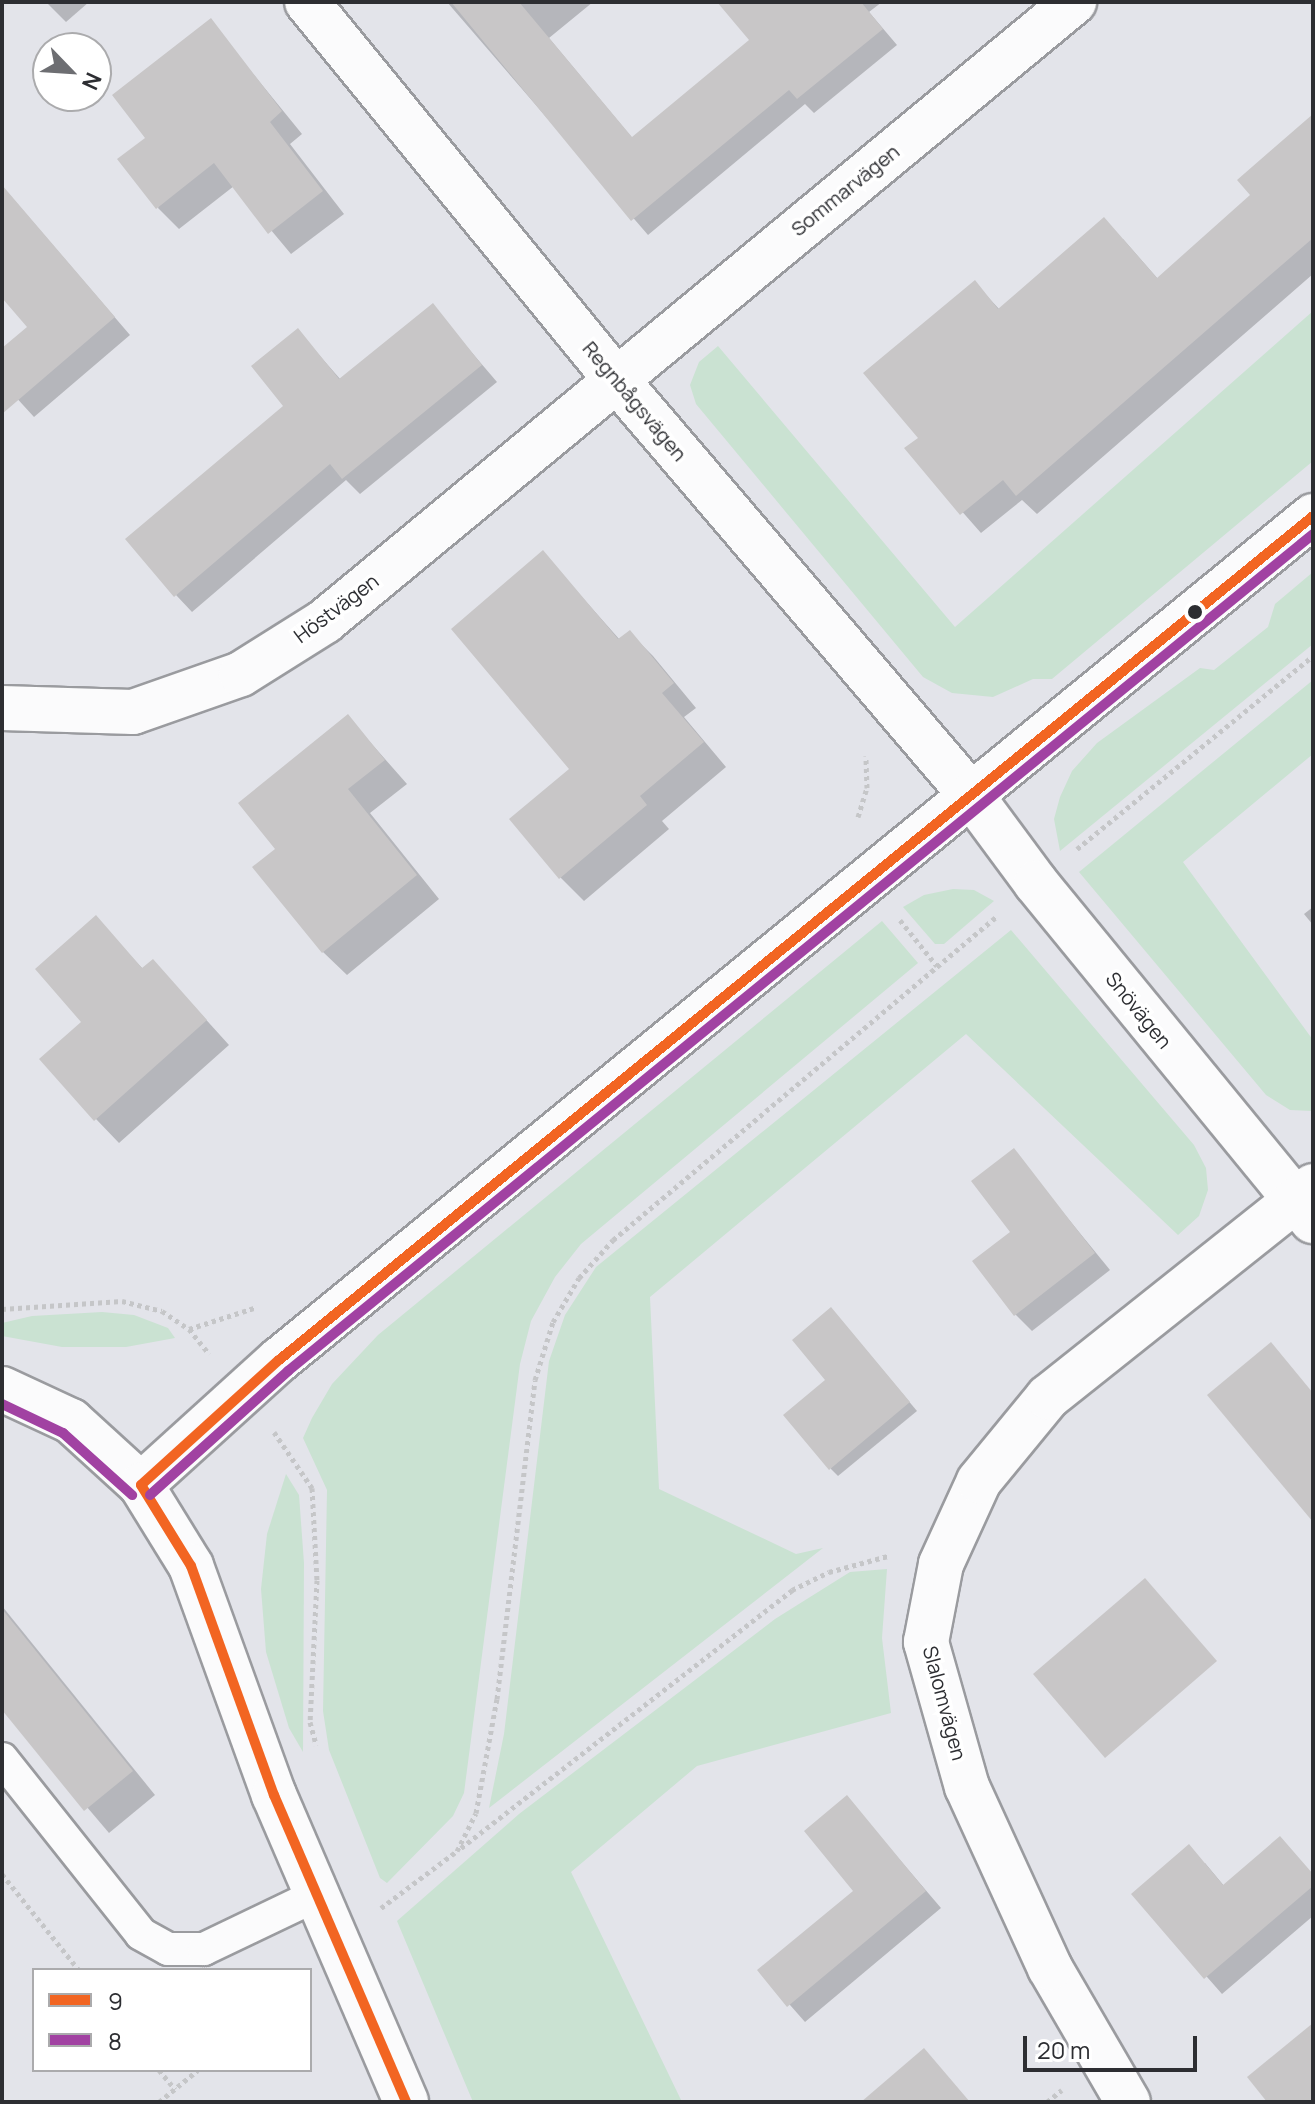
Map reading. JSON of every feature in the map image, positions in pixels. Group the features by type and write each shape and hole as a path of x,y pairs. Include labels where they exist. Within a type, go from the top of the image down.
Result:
{"street":[{"name":"Regnbågsvägen","path":"307,2 615,378 971,795"},
{"name":"Sommarvägen","path":"615,378 1074,2"},
{"name":"Höstvägen","path":"2,708 133,712 241,674 325,621 615,378"},
{"path":"141,1485 279,1360 1313,516"},
{"name":"Snövägen","path":"971,795 1036,883 1307,1202"},
{"name":"Slalomvägen","path":"1128,2102 1050,1968 967,1787 926,1642 941,1564 979,1481 1048,1397 1307,1202"},
{"path":"2,1389 71,1421 141,1485 191,1566 274,1795 406,2102"}],"lane":[{"path":"2,1759 141,1934 168,1949 204,1949 319,1894"}],"path":[{"path":"457,1851 483,1782 535,1380 553,1322 579,1278 613,1240 1036,883 1313,656"},
{"path":"857,820 867,788 866,750"},
{"path":"896,914 937,966"},
{"path":"2,1309 122,1301 162,1311 194,1335"},
{"path":"189,1329 267,1301"},
{"path":"295,1458 312,1488 316,1522 310,1722 318,1751"},
{"path":"381,1908 792,1590 872,1557 898,1555"},
{"path":"2,1874 77,1968"},
{"path":"375,1894 385,1920"},
{"path":"161,2072 175,2089"},
{"path":"159,2102 196,2072"}],"green space":[{"path":"1313,311 1313,461 1052,679 1033,679 993,697 952,693 923,677 696,404 690,385 699,362 718,346 955,627"},
{"path":"1313,572 1313,644 1060,851 1054,819 1060,797 1072,771 1097,743 1200,668 1214,670 1268,627 1275,604"},
{"path":"1313,680 1313,754 1183,862 1313,1040 1313,1111 1290,1110 1266,1095 1079,872"},
{"path":"953,889 974,890 994,901 944,944 935,944 903,907 924,895"},
{"path":"882,921 918,963 581,1244 555,1277 531,1321 520,1364 464,1793 453,1816 387,1883 380,1878 329,1750 323,1711 327,1490 303,1438 312,1418 332,1384 378,1335"},
{"path":"1011,930 1194,1145 1206,1168 1208,1190 1199,1216 1178,1235 966,1034 650,1297 659,1489 796,1554 823,1548 489,1808 504,1734 549,1361 565,1315 596,1267"},
{"path":"102,1312 134,1315 168,1328 175,1338 126,1347 62,1347 2,1336 2,1323 32,1316"},
{"path":"286,1474 299,1495 304,1563 303,1752 289,1728 266,1652 261,1589 267,1534"},
{"path":"887,1569 882,1638 891,1713 697,1766 571,1872 682,2102 473,2102 397,1921 519,1814 775,1619 850,1572"}],"building":[{"path":"451,2 519,2 632,137 749,40 717,2 861,2 883,29 797,99 789,90 631,221"},
{"path":"211,18 282,111 270,122 323,191 268,234 214,163 156,209 117,159 145,138 112,95"},
{"path":"1313,114 1313,238 1016,496 1003,480 960,515 904,448 918,438 863,373 975,280 998,309 1104,217 1157,278 1250,195 1237,180"},
{"path":"2,185 115,317 2,414 2,348 27,327 2,298"},
{"path":"433,303 482,365 342,479 330,464 174,597 125,539 283,406 251,366 298,328 339,379"},
{"path":"543,550 618,639 630,630 674,683 662,693 704,742 640,796 647,805 559,879 509,819 569,769 451,629"},
{"path":"348,714 385,760 348,789 417,875 322,953 252,867 275,849 238,803"},
{"path":"96,915 142,968 153,959 207,1020 94,1121 39,1059 81,1022 35,969"},
{"path":"1014,1148 1095,1253 1014,1316 972,1261 1010,1232 971,1181"},
{"path":"831,1307 910,1402 829,1470 783,1415 825,1380 792,1340"},
{"path":"1271,1342 1313,1393 1313,1522 1207,1395"},
{"path":"1145,1578 1217,1661 1105,1758 1033,1674"},
{"path":"2,1609 133,1771 84,1811 2,1710"},
{"path":"847,1795 926,1891 787,2007 757,1970 853,1891 804,1831"},
{"path":"1280,1836 1313,1874 1313,1886 1204,1979 1131,1894 1189,1844 1223,1885"},
{"path":"1313,2023 1313,2102 1267,2102 1247,2077"},
{"path":"924,2048 970,2102 861,2102"}],"transit line":[{"name":"9","path":"141,1485 279,1360 1313,516"},
{"name":"8","path":"150,1495 288,1371 1313,534"},
{"name":"8","path":"2,1404 63,1433 132,1495"},
{"name":"9","path":"141,1485 191,1566 274,1795 406,2102"}]}
